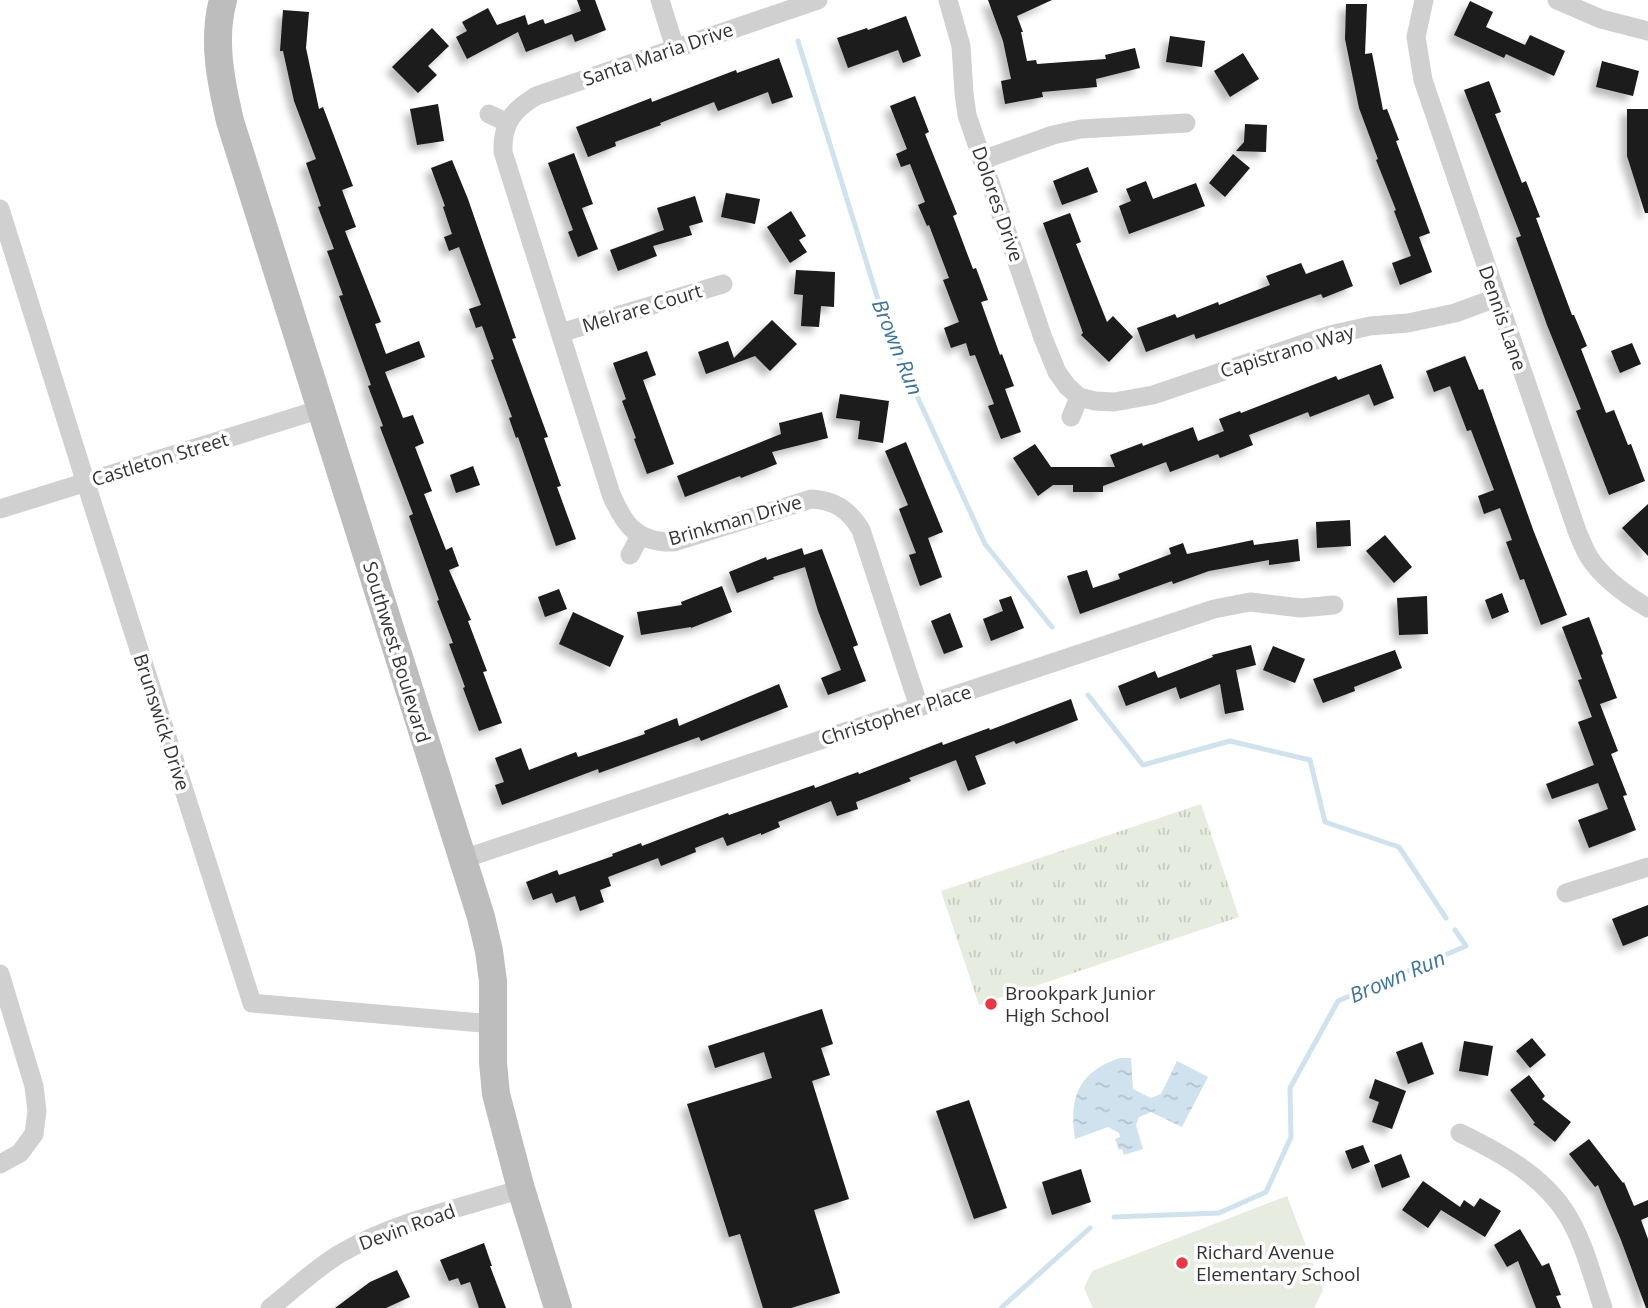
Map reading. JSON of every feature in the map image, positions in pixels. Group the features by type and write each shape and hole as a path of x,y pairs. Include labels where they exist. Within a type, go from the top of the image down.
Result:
{"street":[{"name":"Southwest Boulevard","path":"223,0 219,66 230,121 463,859 489,951 493,981 493,1063 496,1094 521,1189 558,1308"},
{"path":"660,0 676,48"},
{"name":"Santa Maria Drive","path":"508,123 519,107 536,96 818,0"},
{"name":"Dolores Drive","path":"948,0 961,46 967,115 1043,338 1057,372 1079,397"},
{"name":"Dennis Lane","path":"1424,0 1416,37 1423,80 1577,531 1600,572 1648,608"},
{"path":"1557,0 1601,19 1648,31"},
{"path":"489,114 508,123"},
{"path":"982,160 1053,135 1081,129 1186,122"},
{"name":"Brinkman Drive","path":"508,123 502,142 505,162 619,515 640,536 661,542 674,542 835,494 861,530 919,707"},
{"name":"Brunswick Drive","path":"0,209 252,1003 493,1024"},
{"name":"Melrare Court","path":"560,333 723,284"},
{"name":"Capistrano Way","path":"1079,397 1114,402 1153,395 1330,335 1455,313 1496,298"},
{"path":"1071,417 1079,397"},
{"name":"Castleton Street","path":"0,509 321,409"},
{"path":"630,555 640,536"},
{"name":"Christopher Place","path":"463,859 1214,609 1250,602 1301,608 1334,605"},
{"path":"1566,893 1648,867"},
{"path":"0,974 34,1086 37,1111 34,1134 20,1153 0,1164"},
{"path":"1460,1133 1501,1154 1523,1169 1566,1213 1581,1243 1602,1308"},
{"name":"Devin Road","path":"270,1308 341,1253 369,1239 398,1227 521,1189"}],"green space":[{"path":"1201,804 1239,917 979,1005 941,891"},
{"name":"Richard Avenue Elementary School","path":"1287,1196 1323,1290 1314,1308 1093,1308 1084,1288 1092,1271"}],"water":[{"path":"1120,1058 1131,1058 1133,1089 1151,1098 1161,1094 1177,1061 1208,1077 1182,1127 1151,1112 1139,1117 1136,1125 1143,1149 1124,1155 1115,1139 1120,1137 1119,1133 1108,1127 1075,1139 1073,1124 1076,1099 1086,1079 1094,1071"}],"building":[{"path":"577,0 595,0 606,30 575,42 572,34 526,52 518,32 467,59 456,37 467,31 462,22 488,8 497,25 525,15 528,25 543,19 545,24 581,11"},
{"path":"988,0 1052,0 1017,16 1023,32 1027,61 1036,60 1037,64 1106,59 1105,55 1135,48 1140,68 1096,79 1097,87 1042,92 1043,97 1005,104 1001,81 1011,79 1003,41"},
{"path":"1470,1 1493,12 1486,27 1525,45 1530,35 1565,51 1554,76 1506,54 1504,58 1454,35"},
{"path":"1346,4 1367,4 1365,54 1372,53 1383,110 1387,109 1399,140 1396,141 1430,233 1419,237 1432,272 1400,285 1392,263 1411,256 1359,108 1345,39"},
{"path":"283,10 309,12 306,48 319,109 323,107 353,186 342,190 356,227 345,231 381,322 375,324 386,354 419,341 425,357 385,372 403,418 413,415 424,443 415,447 432,491 424,494 446,550 452,547 459,566 449,570 471,620 468,621 487,671 483,672 502,723 479,731 449,644 453,643 437,601 439,600 409,516 413,514 380,427 383,426 368,386 371,385 339,296 343,295 327,251 334,249 318,207 321,206 306,163 316,159 294,101 283,51 280,51"},
{"path":"906,16 921,56 903,63 898,50 848,68 837,38"},
{"path":"432,28 449,46 428,66 437,75 418,93 392,67"},
{"path":"1170,36 1205,41 1202,67 1166,62"},
{"path":"1243,53 1259,79 1230,97 1214,71"},
{"path":"779,58 793,97 772,104 768,92 718,111 714,102 615,142 616,146 588,157 576,127 651,98 652,102 736,70 737,73"},
{"path":"1602,61 1639,71 1633,96 1596,87"},
{"path":"1489,81 1501,112 1495,114 1522,183 1526,181 1540,217 1536,218 1572,315 1587,346 1581,349 1606,413 1614,410 1645,481 1609,495 1576,411 1581,409 1516,238 1521,236 1464,90"},
{"path":"915,96 929,132 925,134 957,214 953,216 988,300 981,302 1014,386 1005,389 1021,432 1001,439 988,406 994,404 975,355 970,356 966,343 951,348 944,328 959,322 943,280 949,278 929,225 927,226 918,205 925,202 910,164 901,167 896,154 907,149 890,106"},
{"path":"438,104 444,141 417,145 410,109"},
{"path":"1627,109 1648,109 1648,213 1645,213 1627,156"},
{"path":"1245,124 1267,125 1266,152 1236,151 1244,142"},
{"path":"574,153 593,204 582,208 598,249 578,257 568,232 573,230 548,163"},
{"path":"1233,154 1250,168 1225,197 1209,183"},
{"path":"452,160 516,338 512,339 548,437 544,438 561,486 557,487 576,539 556,546 509,418 512,417 482,326 476,328 469,309 481,305 459,247 449,251 444,237 452,234 431,168"},
{"path":"1088,167 1098,192 1062,205 1053,181"},
{"path":"1146,181 1153,199 1196,183 1205,206 1129,234 1119,206 1131,201 1126,189"},
{"path":"726,193 760,199 755,224 721,217"},
{"path":"695,196 703,222 689,226 692,235 653,246 657,256 618,271 610,250 664,230 657,208"},
{"path":"791,211 806,236 799,240 807,252 790,263 767,227"},
{"path":"1070,213 1081,242 1076,244 1107,322 1113,316 1133,337 1109,362 1081,335 1083,333 1043,223"},
{"path":"1343,260 1353,286 1323,298 1321,294 1196,339 1194,334 1146,352 1137,328 1175,314 1177,318 1218,302 1219,305 1270,285 1266,276 1301,263 1306,274"},
{"path":"796,270 835,272 834,307 821,306 819,327 801,326 803,295 794,294"},
{"path":"772,320 797,344 770,371 755,356 706,374 698,352 728,341 734,358"},
{"path":"1632,343 1641,364 1620,373 1611,351"},
{"path":"647,351 656,375 643,380 674,464 647,474 622,401 626,399 613,363"},
{"path":"1465,356 1479,390 1483,389 1567,615 1541,625 1524,579 1520,580 1506,542 1512,540 1500,508 1484,514 1478,496 1494,490 1471,430 1467,431 1450,386 1434,392 1426,371"},
{"path":"1381,364 1394,398 1374,406 1369,394 1310,417 1308,412 1249,435 1253,445 1220,458 1218,454 1170,472 1166,462 1103,486 1103,492 1073,492 1073,485 1053,485 1038,496 1013,458 1035,444 1051,467 1115,467 1110,455 1193,427 1198,441 1224,431 1219,419 1336,376 1338,380"},
{"path":"840,394 889,401 883,443 858,439 860,421 836,418"},
{"path":"822,412 828,438 772,452 777,464 685,497 677,476 781,434 779,423"},
{"path":"906,442 943,532 928,538 942,577 920,586 909,555 916,553 899,509 908,505 885,451"},
{"path":"473,466 480,485 456,493 450,475"},
{"path":"1648,504 1648,556 1622,528"},
{"path":"1350,520 1351,546 1317,548 1316,522"},
{"path":"1385,535 1412,567 1394,583 1366,551"},
{"path":"1298,539 1300,561 1269,565 1269,560 1209,571 1173,584 1172,581 1080,614 1067,576 1087,570 1093,588 1120,579 1118,574 1171,554 1169,548 1183,543 1187,554 1253,540 1254,545"},
{"path":"802,548 804,555 822,549 858,645 853,647 866,681 828,695 821,678 841,670 818,611 805,567 737,593 729,572 766,557 767,560"},
{"path":"722,586 732,612 691,628 641,635 637,612 682,605 681,602"},
{"path":"559,589 567,609 545,617 538,597"},
{"path":"1502,593 1509,612 1492,619 1485,600"},
{"path":"1011,596 1024,628 991,641 983,619 1003,611 999,600"},
{"path":"1427,596 1428,634 1399,635 1397,598"},
{"path":"573,612 624,636 610,667 559,644"},
{"path":"950,613 963,647 944,654 931,621"},
{"path":"1589,617 1617,698 1600,704 1618,751 1611,754 1627,795 1623,796 1636,830 1589,848 1578,820 1608,809 1598,783 1552,799 1546,784 1594,765 1578,722 1592,717 1578,680 1582,679 1562,627"},
{"path":"1251,645 1256,665 1236,670 1244,710 1225,714 1220,684 1180,699 1176,687 1126,706 1118,686 1155,671 1158,678 1213,657 1212,655"},
{"path":"1273,646 1305,659 1295,683 1263,670"},
{"path":"1395,650 1402,668 1323,703 1313,679"},
{"path":"779,684 788,707 701,741 699,737 599,773 598,769 502,805 495,785 504,782 495,758 521,748 529,770 576,752 578,757 645,734 644,731 677,718 679,726"},
{"path":"1071,699 1078,720 1016,744 1014,741 975,756 986,784 968,791 956,760 856,802 858,809 837,816 831,801 778,822 780,827 761,835 727,846 723,837 695,848 696,852 661,866 658,858 608,877 611,886 600,890 604,902 580,911 575,896 556,903 552,893 533,900 526,882 557,870 559,875 728,813 729,815 814,785 815,788 858,772 859,774 942,742 943,745 989,728 990,730"},
{"path":"1648,905 1648,936 1623,946 1612,919"},
{"path":"822,1009 833,1044 821,1048 830,1075 812,1081 849,1199 814,1210 840,1293 791,1308 763,1308 740,1234 729,1237 687,1104 772,1078 764,1052 715,1068 708,1046"},
{"path":"1532,1038 1546,1055 1530,1068 1516,1051"},
{"path":"1464,1041 1493,1046 1488,1076 1459,1071"},
{"path":"1422,1042 1434,1074 1408,1084 1396,1052"},
{"path":"1529,1075 1545,1096 1542,1099 1571,1122 1555,1142 1533,1124 1535,1123 1510,1090"},
{"path":"1375,1079 1406,1091 1392,1129 1372,1122 1379,1102 1369,1098"},
{"path":"969,1100 1007,1208 974,1219 936,1111"},
{"path":"1589,1139 1624,1182 1634,1206 1648,1200 1648,1217 1641,1220 1648,1239 1648,1308 1598,1185 1595,1187 1569,1154"},
{"path":"1363,1145 1370,1162 1352,1169 1345,1151"},
{"path":"1401,1154 1410,1177 1382,1188 1374,1165"},
{"path":"1081,1169 1091,1202 1052,1215 1042,1182"},
{"path":"1423,1181 1460,1207 1464,1200 1474,1207 1480,1198 1501,1211 1485,1237 1441,1210 1428,1228 1402,1210"},
{"path":"1520,1229 1542,1266 1549,1263 1561,1295 1556,1296 1561,1308 1536,1308 1518,1261 1507,1267 1494,1245"},
{"path":"484,1243 506,1308 479,1308 470,1282 461,1285 458,1278 449,1281 440,1260"},
{"path":"397,1270 410,1297 386,1308 335,1308 370,1282"}],"waterway":[{"name":"Brown Run","path":"798,41 889,335 985,544 1052,627"},
{"name":"Brown Run","path":"1088,695 1143,765 1230,741 1310,760 1325,822 1399,847 1446,918"},
{"name":"Brown Run","path":"1114,1217 1219,1213 1266,1192 1291,1137 1290,1088 1338,1001 1466,946 1455,930"},
{"name":"Brown Run","path":"1001,1308 1090,1228"}],"place":[{"name":"Brookpark Junior High School","path":"991,1004"},
{"name":"Richard Avenue Elementary School","path":"1182,1263"}]}
